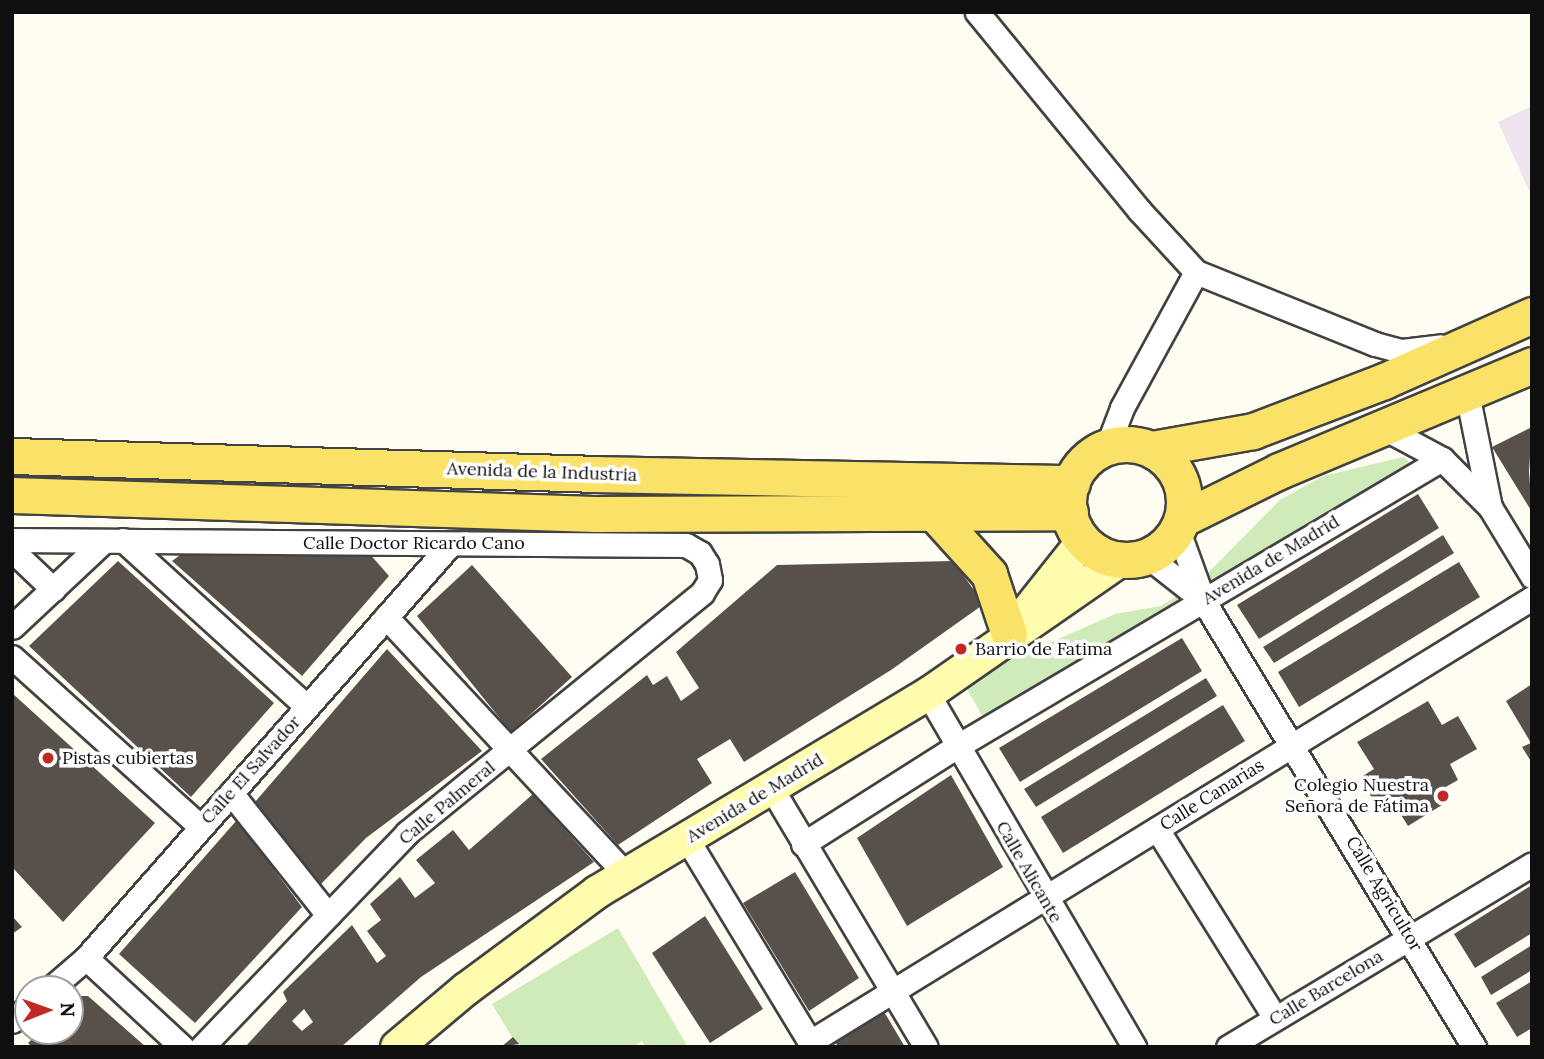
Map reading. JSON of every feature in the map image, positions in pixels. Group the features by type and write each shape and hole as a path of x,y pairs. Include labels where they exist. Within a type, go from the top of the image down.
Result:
{"main road":[{"path":"1003,642 1075,512 1080,467 1107,447 1122,444 1152,449 1253,431 1532,315"},
{"path":"1075,512 1107,557 1134,558 1159,550 1180,524 1279,471 1386,429 1532,365"},
{"path":"1152,449 1172,465 1183,487 1180,524"},
{"name":"Avenida de la Industria","path":"12,456 1075,512"},
{"path":"12,495 595,514 1075,512"},
{"path":"933,512 989,575 1003,642"},
{"name":"Avenida de Madrid","path":"397,1047 466,989 627,875 928,694 1134,558"}],"street":[{"path":"977,12 1139,210 1196,272 1402,351 1484,336"},
{"path":"1107,447 1122,408 1196,272"},
{"path":"1467,393 1490,507"},
{"path":"1386,429 1442,459 1490,507 1532,576"},
{"name":"Avenida de Madrid","path":"803,844 956,747 1442,459"},
{"name":"Calle Agricultor","path":"1180,524 1203,600 1410,937 1474,1047"},
{"name":"Calle Doctor Ricardo Cano","path":"12,540 448,547 463,541 686,545 700,553 710,580"},
{"path":"12,627 53,589 114,540 160,574 307,707"},
{"path":"160,574 155,562 158,550 168,541"},
{"path":"398,546 410,555 416,584"},
{"name":"Calle El Salvador","path":"66,975 86,958 448,547"},
{"path":"12,550 53,589"},
{"name":"Calle Agricultor","path":"1134,558 1203,600"},
{"name":"Calle Palmeral","path":"202,1047 407,833 702,593 710,580"},
{"name":"Calle Canarias","path":"812,1044 1532,598"},
{"path":"386,617 627,875"},
{"path":"12,657 201,827"},
{"name":"Calle Alicante","path":"928,694 1044,899 1134,1047"},
{"path":"772,789 926,1047"},
{"path":"231,793 328,915"},
{"path":"1157,829 1275,1018"},
{"path":"687,839 812,1044"},
{"name":"Calle Barcelona","path":"1228,1047 1532,864"},
{"path":"86,958 182,1047"}],"shaded area":[{"path":"1532,106 1532,197 1498,122"}],"green space":[{"path":"1403,457 1427,475 996,740 967,689 992,668 1115,614 1161,606 1200,581 1280,500 1323,476"},
{"path":"618,928 688,1047 645,1047 642,1041 633,1047 518,1047 492,1004"}],"building":[{"path":"1532,427 1529,471 1532,512 1492,447"},
{"path":"1418,494 1439,528 1259,639 1237,605"},
{"path":"1443,535 1454,553 1274,663 1263,647"},
{"path":"187,550 368,552 389,576 302,676 172,561"},
{"path":"118,561 274,703 191,797 29,646"},
{"path":"953,561 984,604 891,670 744,762 730,739 697,759 712,783 618,845 541,759 647,675 653,685 667,676 681,701 699,688 676,652 777,565"},
{"path":"1459,562 1480,597 1299,707 1278,672"},
{"path":"472,565 572,677 511,732 417,616"},
{"path":"1182,638 1202,671 1020,782 999,748"},
{"path":"387,649 482,751 366,838 321,884 255,802"},
{"path":"1206,678 1217,696 1036,807 1024,789"},
{"path":"1532,684 1532,763 1522,747 1531,743 1506,701"},
{"name":"Pistas cubiertas","path":"12,693 155,823 63,922 12,867"},
{"path":"1428,701 1442,725 1458,716 1477,749 1450,764 1458,780 1435,793 1442,805 1408,826 1391,799 1377,808 1361,777 1374,769 1357,742"},
{"path":"1223,705 1245,741 1063,853 1041,817"},
{"path":"951,775 1003,867 907,926 857,838"},
{"path":"533,794 594,862 421,977 341,1047 245,1047 287,1001 283,992 352,925 377,963 386,956 367,931 381,920 370,904 400,877 415,898 435,883 416,860 453,830 469,850","holes":["304,1009 313,1022 302,1031 292,1021"]},
{"path":"237,820 302,907 195,1023 119,954"},
{"path":"795,872 859,978 809,1011 743,903"},
{"path":"1532,885 1532,933 1475,968 1454,934"},
{"path":"12,916 22,927 12,934"},
{"path":"705,916 763,1009 710,1043 652,953"},
{"path":"1532,945 1532,970 1491,995 1481,977"},
{"path":"1532,981 1532,1028 1517,1037 1496,1003"},
{"path":"84,996 88,996 146,1047 30,1045 84,1045"},
{"path":"883,1010 905,1047 838,1047 836,1043"},
{"path":"513,1037 519,1044 501,1047"}],"place":[{"name":"Barrio de Fatima","path":"961,649"},
{"name":"Pistas cubiertas","path":"48,758"},
{"name":"Colegio Nuestra Señora de Fátima","path":"1443,796"}]}
